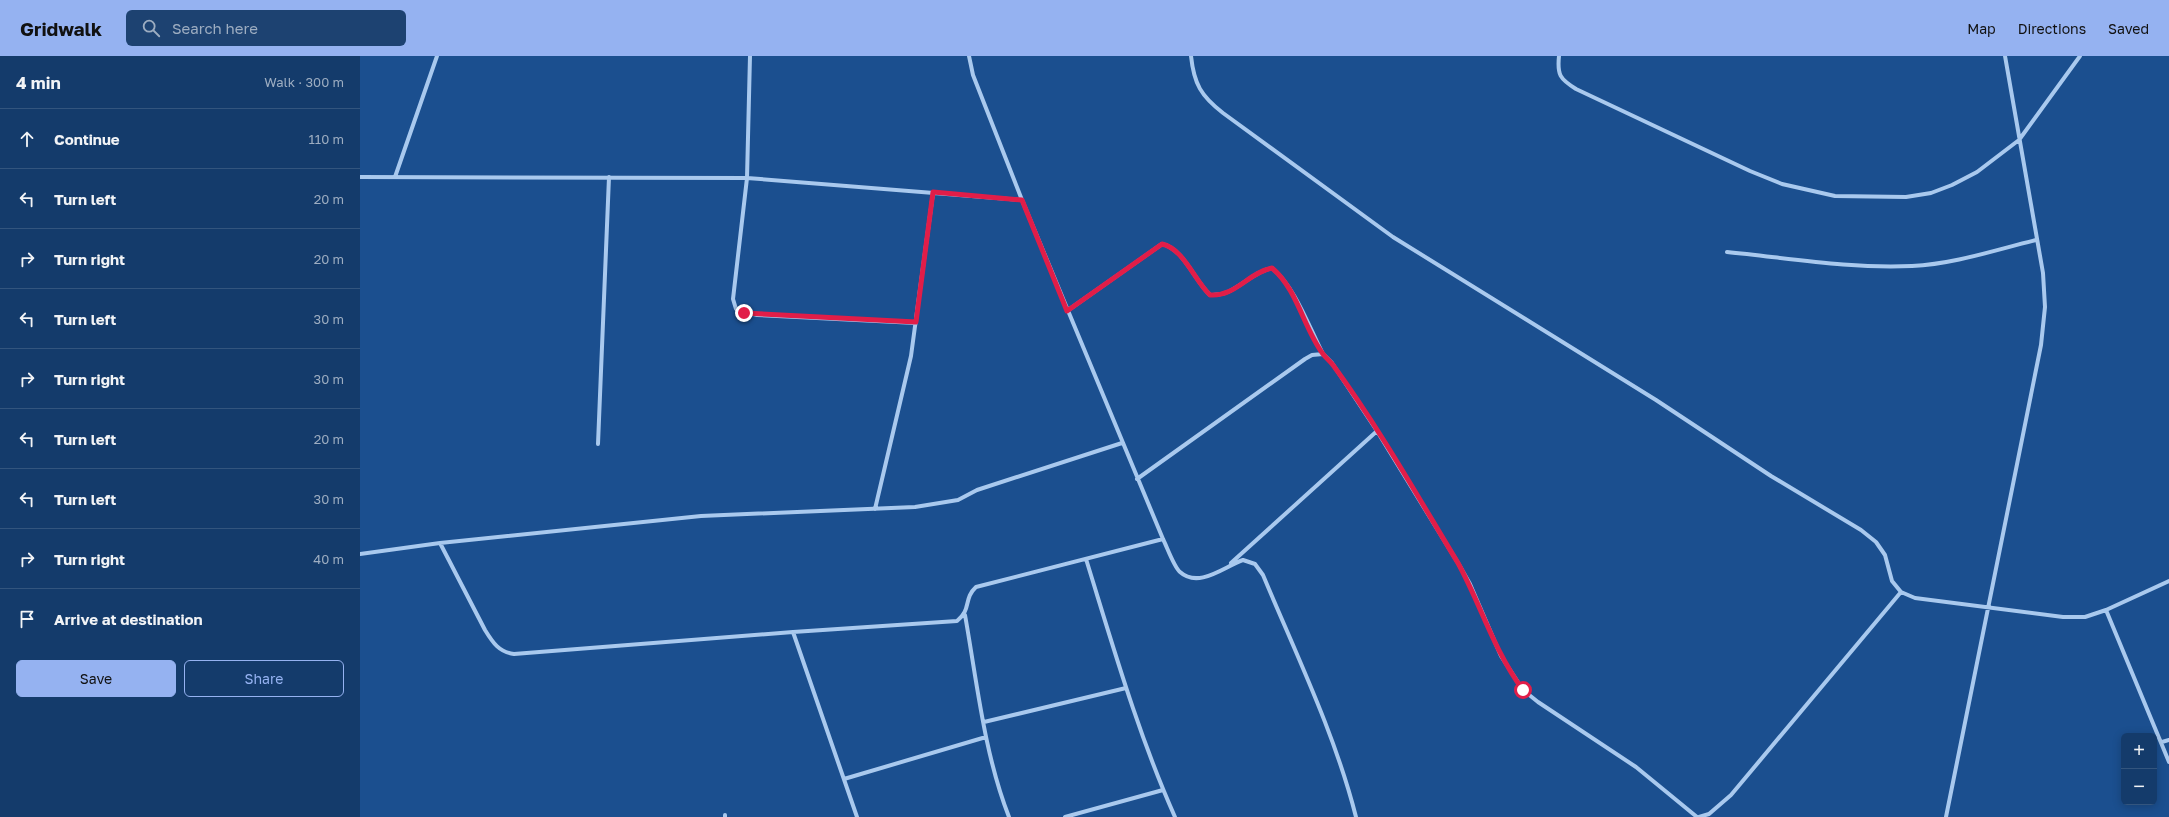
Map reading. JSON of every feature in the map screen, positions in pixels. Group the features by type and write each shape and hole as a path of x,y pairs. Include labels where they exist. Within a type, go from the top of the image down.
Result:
{"street":[{"path":"395,177 437,56"},
{"path":"750,56 747,178 733,300 736,309 757,315 916,322"},
{"path":"970,56 973,75 1022,200 1163,539 1180,572 1193,577 1206,577 1229,565 1243,560 1255,564 1263,575 1310,687 1335,752 1356,817"},
{"path":"1191,56 1198,87 1209,102 1223,113 1393,238 1656,400 1771,476 1861,530 1879,546 1885,556 1892,581 1901,592 1915,598 2063,616 2085,617 2106,610 2169,582"},
{"path":"1559,56 1558,68 1562,80 1576,89 1750,171 1782,184 1814,193 1835,196 1875,198 1906,197 1931,193 1977,172 2019,140 2080,56"},
{"path":"1946,817 1990,607 2041,345 2045,307 2042,273 2005,56"},
{"path":"360,177 747,178 1022,200"},
{"path":"598,444 608,177"},
{"path":"875,509 905,388 916,322 933,192"},
{"path":"1727,252 1849,265 1912,266 1964,258 2036,240"},
{"path":"1067,311 1162,244 1171,246 1177,252 1210,295 1219,296 1228,293 1261,270 1272,268 1280,275 1290,289 1323,354 1332,364 1377,430 1458,563 1470,584 1501,656 1523,690 1538,702 1636,767 1698,817 1709,814 1731,795 1901,592"},
{"path":"1137,479 1304,359 1312,355 1323,354"},
{"path":"1229,565 1377,430"},
{"path":"360,554 440,543 701,516 915,508 958,500 978,490 1122,443"},
{"path":"1009,817 1000,795 986,737 965,615 970,593 976,588 1163,539"},
{"path":"440,543 493,643 503,652 514,654 793,632 948,622 957,621 965,615"},
{"path":"1086,559 1126,688 1163,790 1175,817"},
{"path":"2106,610 2169,762"},
{"path":"793,632 857,817"},
{"path":"984,722 1126,688"},
{"path":"844,779 986,737"},
{"path":"2162,742 2169,740"},
{"path":"1066,817 1163,790"}],"route":[{"path":"744,313 757,315 916,322 933,192 1022,200 1067,311 1162,244 1171,246 1177,252 1204,290 1210,295 1219,296 1228,293 1261,270 1272,268 1280,275 1290,289 1323,354 1332,364 1377,430 1458,563 1470,584 1491,636 1501,656 1523,690"}]}
